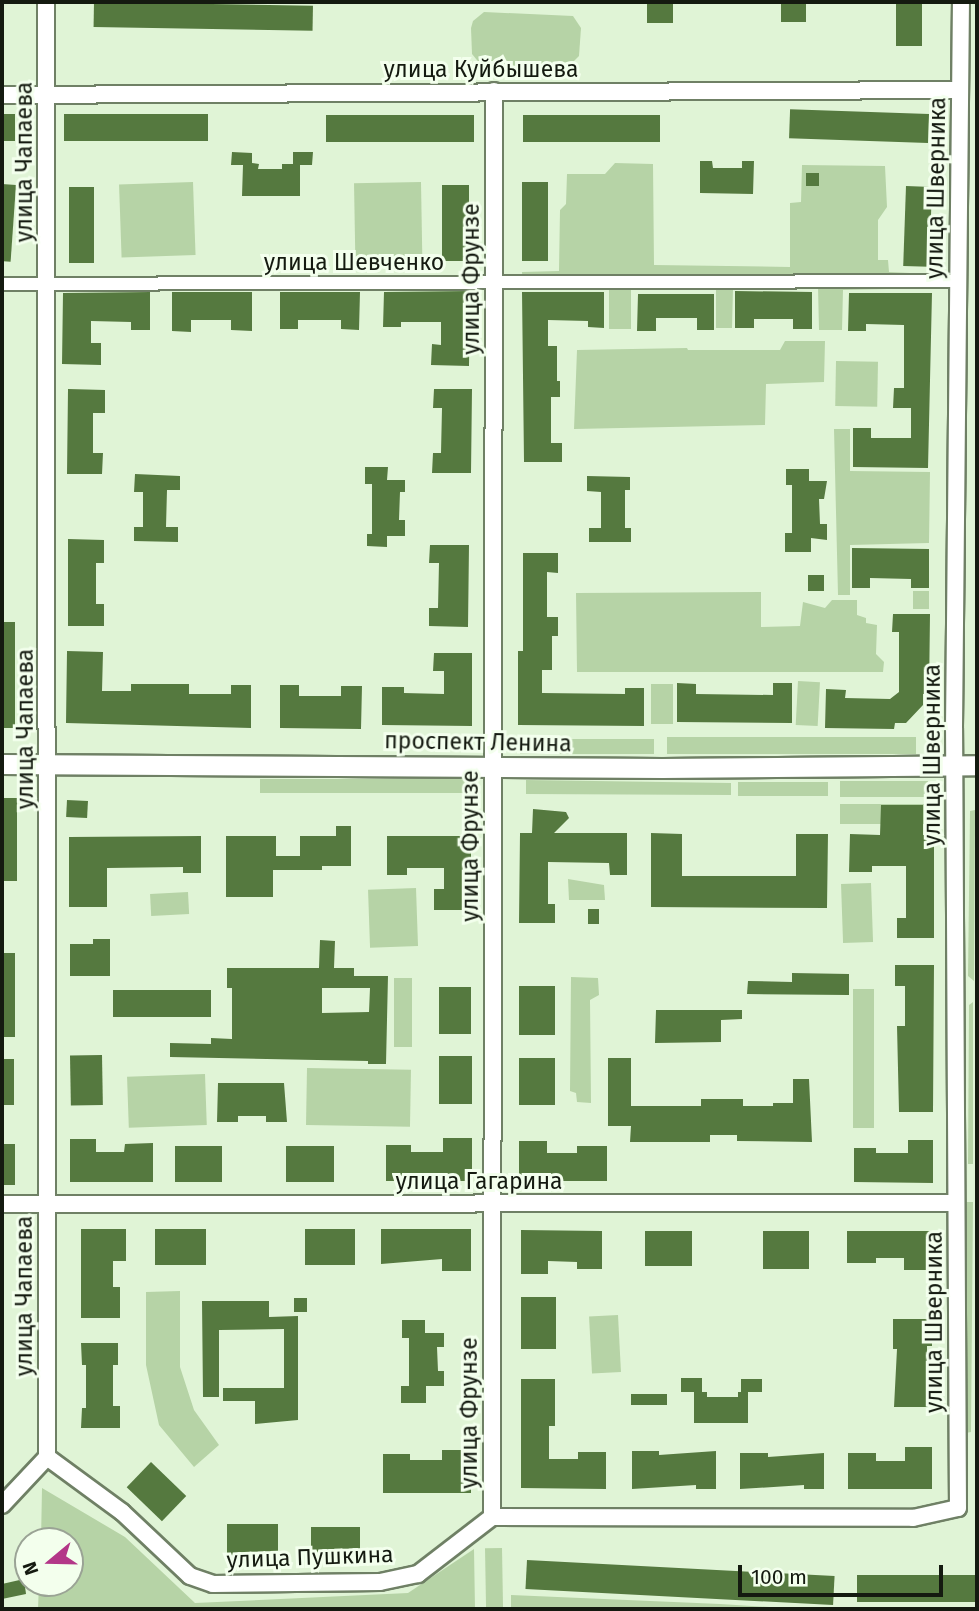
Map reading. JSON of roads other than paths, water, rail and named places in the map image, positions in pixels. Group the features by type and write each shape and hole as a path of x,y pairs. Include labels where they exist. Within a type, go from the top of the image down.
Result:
{"street":[{"name":"улица Чапаева","path":"46,2 47,1457"},
{"name":"улица Шверника","path":"492,1517 913,1518 958,1508 954,765 961,2"},
{"name":"улица Куйбышева","path":"2,95 960,90"},
{"name":"улица Фрунзе","path":"492,1517 494,91"},
{"name":"улица Шевченко","path":"2,284 958,281"},
{"name":"проспект Ленина","path":"2,764 493,767 977,765"},
{"name":"улица Гагарина","path":"2,1205 956,1203"},
{"name":"улица Пушкина","path":"47,1457 121,1512 190,1576 213,1584 380,1582 418,1574 492,1517"},
{"path":"2,1505 47,1457"}]}
